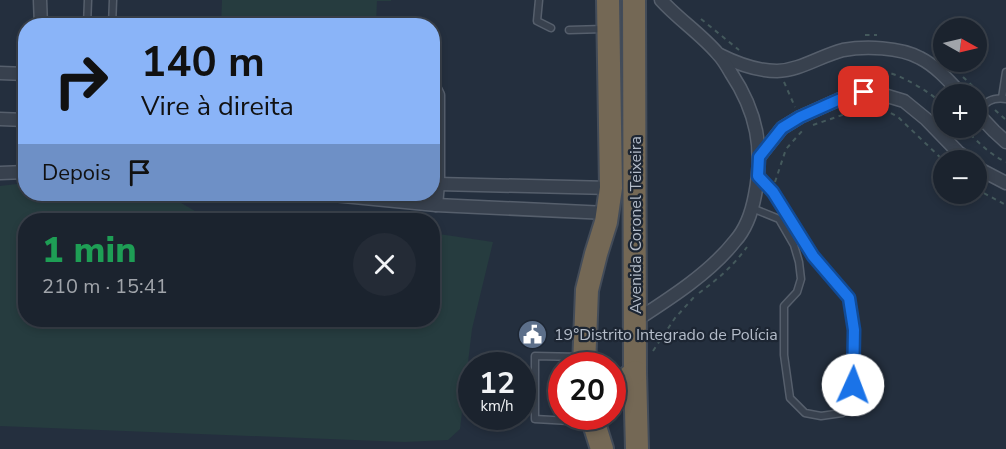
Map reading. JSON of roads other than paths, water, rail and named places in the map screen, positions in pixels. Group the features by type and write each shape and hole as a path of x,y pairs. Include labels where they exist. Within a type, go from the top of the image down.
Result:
{"highway":[{"name":"Avenida Coronel Teixeira","path":"585,352 588,290 611,188 608,0"},
{"name":"Avenida Coronel Teixeira","path":"634,0 637,449"},
{"path":"626,380 635,372"},
{"path":"596,430 602,449"}],"street":[{"path":"40,0 41,18"},
{"path":"661,0 718,54 735,63 752,68 779,71 802,66 842,51 868,48 898,51 919,57 952,84"},
{"path":"635,321 673,296 722,257 737,239 752,208 759,157 754,119 745,97 718,54"},
{"path":"0,73 18,74"},
{"path":"759,157 782,128 838,100 864,92 904,101 926,119 956,150"},
{"path":"0,119 18,120"},
{"path":"987,123 1006,142"},
{"path":"0,173 18,172"},
{"path":"987,173 1006,183"},
{"path":"440,184 611,188"},
{"path":"402,201 607,213"}],"lane":[{"path":"87,18 88,0"},
{"path":"112,18 113,0"},
{"path":"539,0 537,21 551,28"},
{"path":"569,30 609,29"},
{"path":"987,102 1004,99 1006,72"},
{"path":"752,208 779,219 794,245 799,262 801,279 797,292 784,306 784,355 790,398 805,413 821,416 842,413 848,408 853,398 854,330 849,298 813,256 773,192 758,176"},
{"path":"548,358 535,356 535,419 548,419"}],"place":[{"name":"19°Distrito Integrado de Polícia","path":"533,334"}]}
